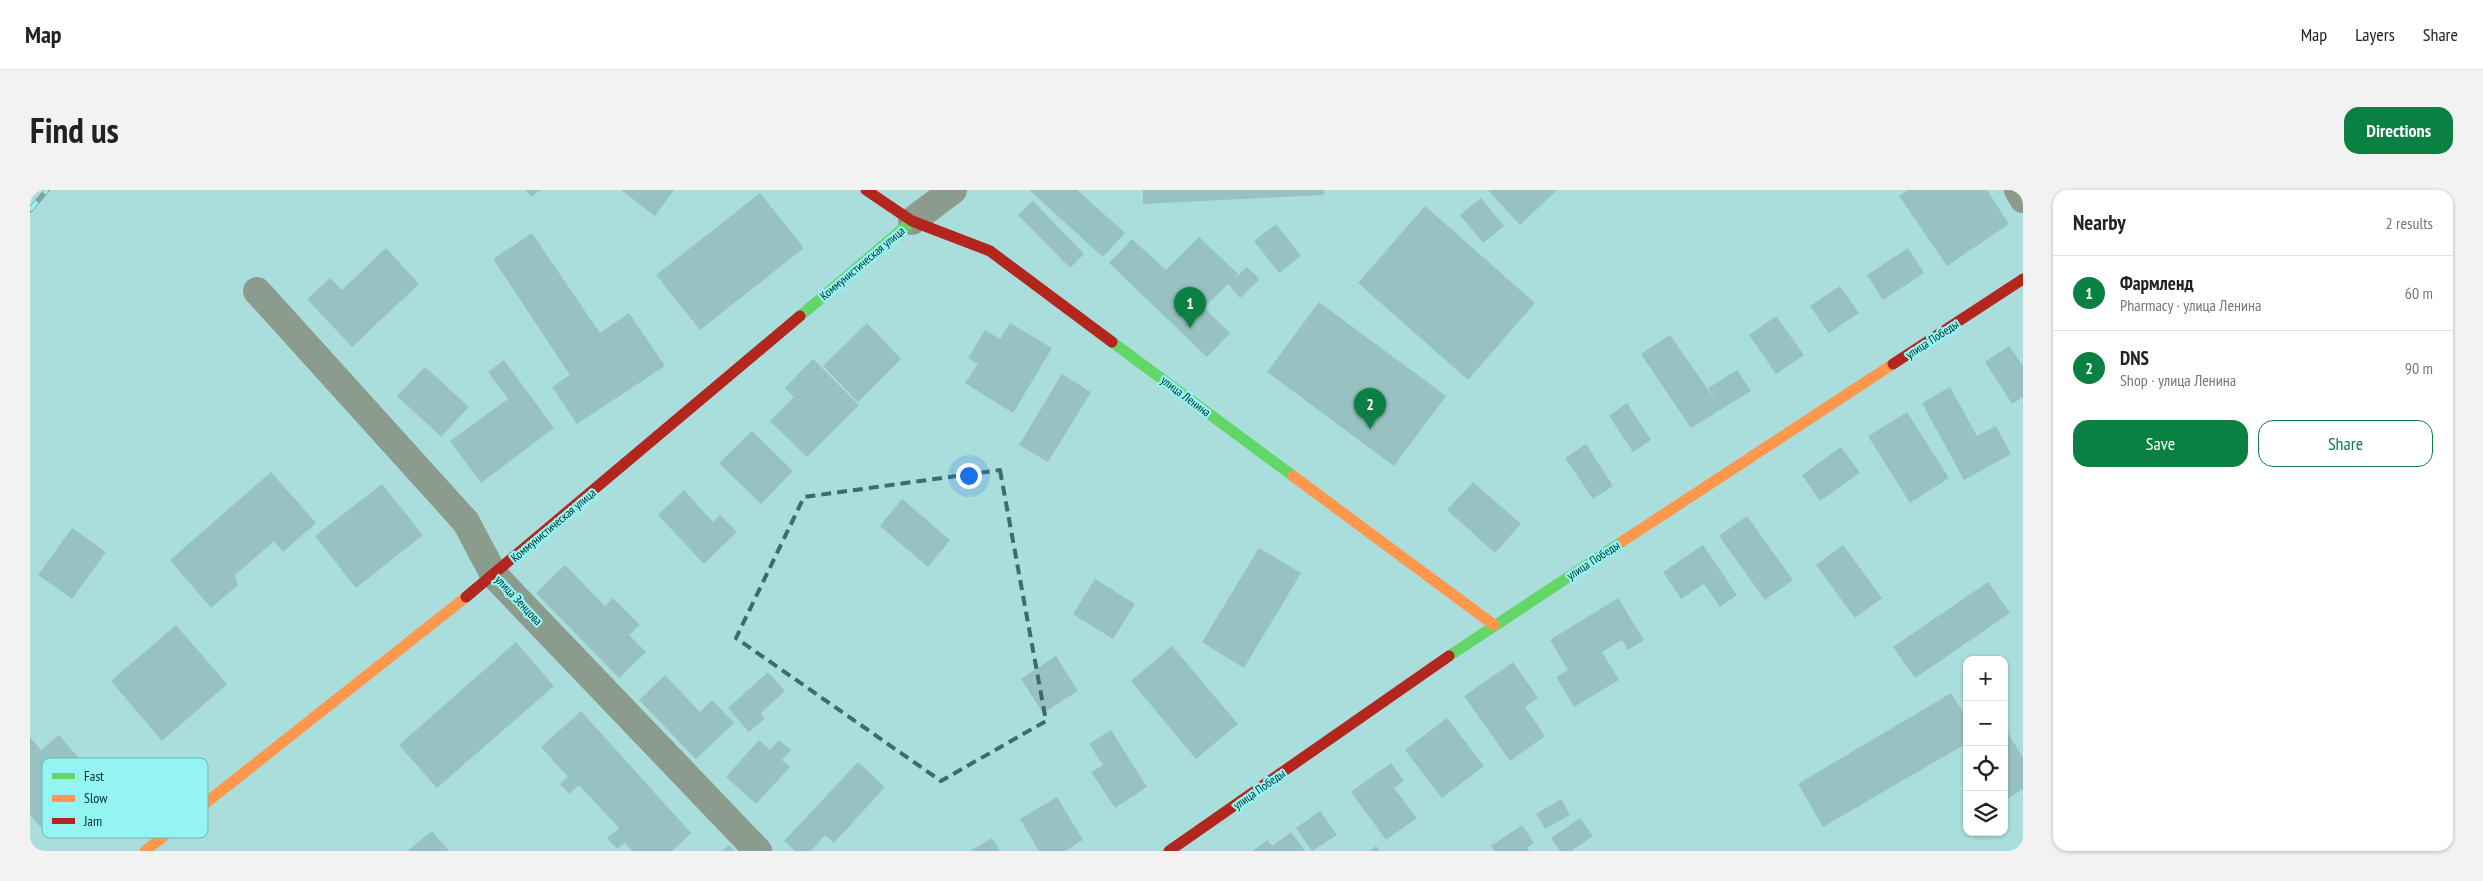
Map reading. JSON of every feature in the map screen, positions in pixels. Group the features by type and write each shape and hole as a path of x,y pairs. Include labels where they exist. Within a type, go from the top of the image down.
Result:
{"street":[{"name":"улица Ленина","path":"866,190 912,221 990,251 1494,625"},
{"name":"Коммунистическая улица","path":"208,802 494,575 912,221 953,190"},
{"path":"2018,190 2023,199"},
{"name":"улица Победы","path":"1169,851 1494,625 2023,279"},
{"name":"улица Зенцова","path":"257,291 466,522 494,575 758,851"},
{"name":"Коммунистическая улица","path":"146,851 162,838"}],"highlighted area":[{"path":"1000,470 1046,721 941,781 736,638 804,497"}],"building":[{"path":"525,190 540,190 532,197"},
{"path":"621,190 674,190 655,216"},
{"path":"1029,190 1077,190 1125,233 1103,257"},
{"path":"1143,190 1324,190 1324,195 1143,204"},
{"path":"1488,190 1557,190 1520,225"},
{"path":"1908,190 1987,190 2009,224 1947,266 1899,196"},
{"path":"760,193 804,248 700,330 656,275"},
{"path":"1481,198 1504,226 1483,243 1460,215"},
{"path":"1033,201 1084,254 1070,268 1018,215"},
{"path":"1425,206 1535,303 1468,380 1358,283"},
{"path":"1276,224 1301,256 1279,273 1254,241"},
{"path":"532,233 600,333 629,313 665,366 577,424 552,387 570,375 493,259"},
{"path":"1199,237 1238,274 1233,280 1247,267 1260,279 1240,298 1228,284 1204,308 1230,333 1207,357 1109,263 1132,239 1166,270"},
{"path":"386,248 419,284 352,347 307,299 330,278 342,290"},
{"path":"1908,248 1924,273 1883,300 1867,275"},
{"path":"1840,286 1859,313 1829,333 1810,306"},
{"path":"1319,302 1446,396 1394,466 1267,372"},
{"path":"1776,316 1804,355 1776,374 1749,335"},
{"path":"867,323 901,359 858,402 823,366"},
{"path":"1010,323 1052,348 1013,413 965,383 978,364 968,358 985,330 1000,339"},
{"path":"1670,335 1718,404 1708,388 1737,370 1751,391 1691,428 1641,354"},
{"path":"2009,346 2023,366 2023,397 2012,404 1985,362"},
{"path":"813,359 859,405 807,457 770,421 794,397 785,388"},
{"path":"504,360 554,428 481,483 450,441 508,399 488,372"},
{"path":"425,367 469,407 441,437 397,396"},
{"path":"1062,374 1091,392 1048,462 1019,445"},
{"path":"1950,387 1977,436 1996,426 2011,454 1964,480 1922,403"},
{"path":"1627,403 1651,440 1633,452 1609,416"},
{"path":"1907,412 1949,478 1910,503 1868,436"},
{"path":"752,431 793,471 761,504 719,463"},
{"path":"1586,444 1613,486 1593,499 1565,458"},
{"path":"1841,447 1860,473 1820,501 1802,475"},
{"path":"271,472 316,523 283,552 274,541 235,575 238,585 211,608 170,560"},
{"path":"1473,482 1521,524 1495,553 1447,510"},
{"path":"382,484 423,535 356,588 315,536"},
{"path":"684,490 713,522 720,515 737,532 704,564 658,515"},
{"path":"902,499 950,540 928,567 880,526"},
{"path":"1747,516 1793,580 1765,600 1719,536"},
{"path":"72,528 106,552 72,599 38,575"},
{"path":"1703,545 1737,595 1720,607 1704,584 1681,599 1663,572"},
{"path":"1843,545 1882,598 1855,618 1816,565"},
{"path":"1259,548 1301,573 1244,668 1202,642"},
{"path":"565,565 605,606 613,598 640,625 629,635 646,652 619,678 536,593"},
{"path":"1095,579 1135,604 1113,639 1073,614"},
{"path":"1988,582 2010,613 1915,678 1893,647"},
{"path":"1618,598 1644,640 1628,650 1622,640 1602,652 1619,680 1574,707 1556,677 1568,670 1550,640"},
{"path":"176,625 227,684 162,741 111,681"},
{"path":"516,642 554,686 437,788 399,745"},
{"path":"1172,646 1238,724 1196,759 1131,681"},
{"path":"1056,656 1078,691 1043,713 1021,679"},
{"path":"1513,662 1538,698 1525,707 1545,736 1510,761 1464,696"},
{"path":"768,672 785,691 761,713 765,718 749,732 728,708"},
{"path":"665,675 700,712 712,700 734,723 696,759 639,700"},
{"path":"1951,693 1963,712 1963,745 1823,827 1798,784"},
{"path":"581,711 691,833 672,851 632,851 625,843 617,849 607,838 619,828 579,785 569,794 560,784 568,777 541,747"},
{"path":"1447,718 1484,766 1442,798 1405,750"},
{"path":"1111,730 1147,787 1115,808 1091,772 1103,765 1089,744"},
{"path":"2008,733 2023,757 2023,789 2008,799"},
{"path":"59,735 78,758 42,758 42,825 40,827 30,814 30,737 41,750"},
{"path":"759,740 770,750 779,740 791,750 782,760 790,767 756,804 726,777"},
{"path":"858,762 885,787 834,843 825,835 811,851 795,851 784,841"},
{"path":"1391,763 1404,781 1394,788 1417,818 1386,840 1351,792"},
{"path":"1057,797 1083,840 1065,851 1039,851 1020,819"},
{"path":"1561,799 1570,815 1545,829 1536,814"},
{"path":"1320,811 1337,835 1312,851 1296,828"},
{"path":"1580,818 1593,836 1571,851 1560,851 1551,838"},
{"path":"1522,825 1534,843 1527,848 1530,851 1495,851 1491,846"},
{"path":"432,831 449,851 407,851"},
{"path":"1291,832 1305,851 1252,851 1267,840 1272,846"},
{"path":"992,838 1000,851 970,851"},
{"path":"729,845 734,851 722,851"},
{"path":"1376,846 1380,851 1369,851"}],"railway":[{"path":"30,210 47,190"}],"traffic: fast":[{"path":"800,316 912,221"},
{"path":"1112,342 1293,476"},
{"path":"1449,656 1623,541"}],"traffic: slow":[{"path":"1623,541 1893,364"},
{"path":"1293,476 1494,625"},
{"path":"208,801 466,597"},
{"path":"145,851 161,838"}],"traffic: jam":[{"path":"866,190 912,221 990,251 1112,342"},
{"path":"1893,364 2023,279"},
{"path":"466,597 800,316"},
{"path":"1169,851 1449,656"}],"place":[{"name":"Фармленд","path":"1190,328"},
{"name":"DNS","path":"1370,429"}]}
